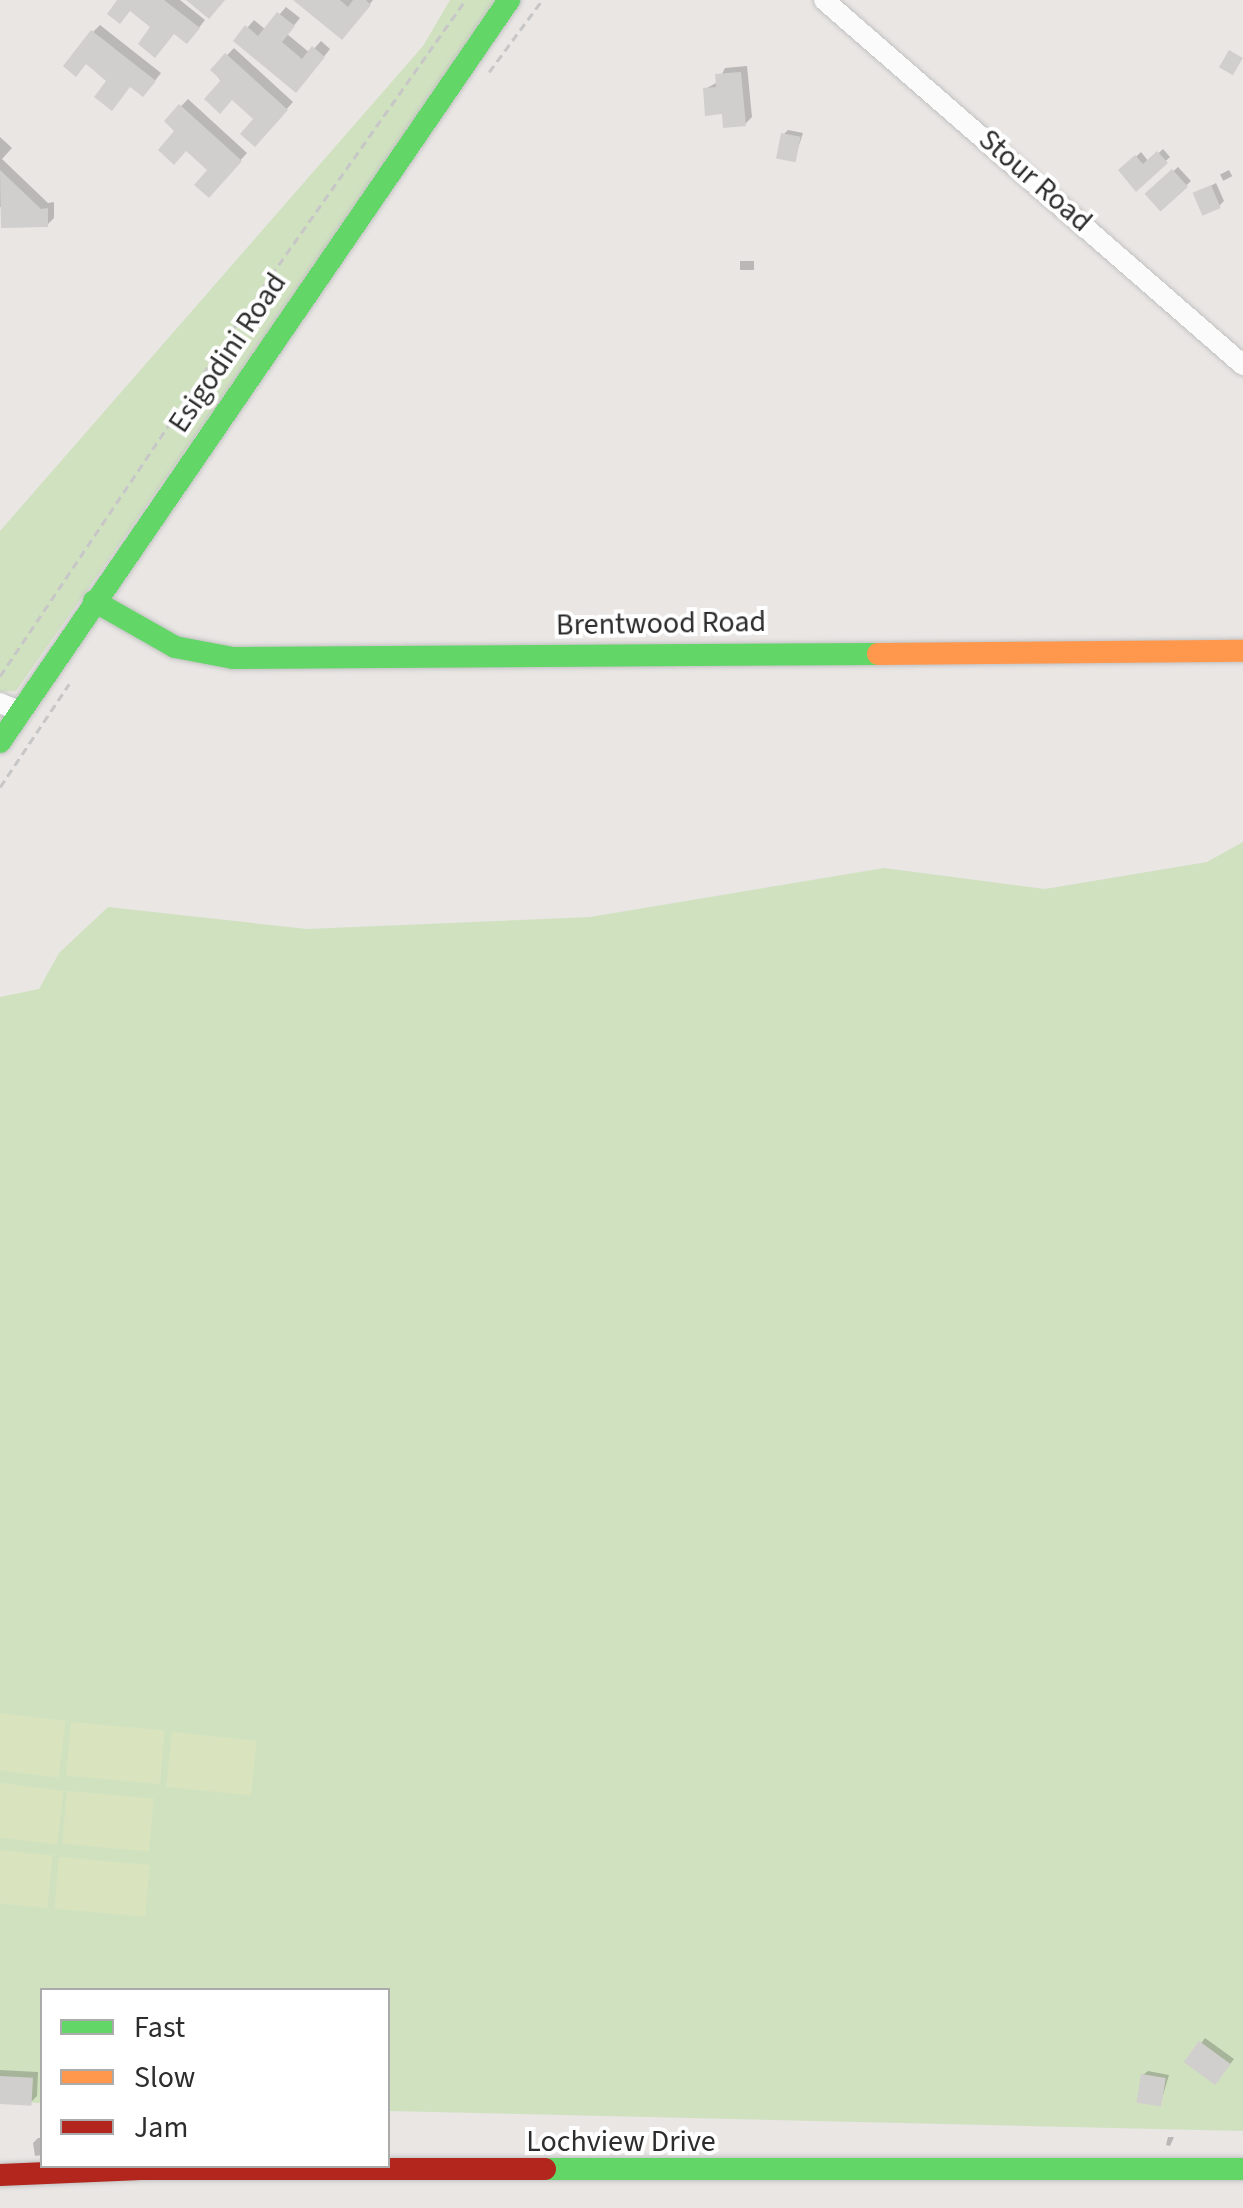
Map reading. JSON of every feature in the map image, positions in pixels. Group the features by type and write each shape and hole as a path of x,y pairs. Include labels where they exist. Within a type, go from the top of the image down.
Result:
{"street":[{"name":"Esigodini Road","path":"0,742 10,707 94,601 509,0"},
{"name":"Stour Road","path":"824,0 1243,365"},
{"name":"Brentwood Road","path":"94,601 175,647 233,658 1243,651"},
{"name":"Lochview Drive","path":"0,2175 141,2169 1243,2169"}],"path":[{"path":"0,676 221,347 465,0"}],"green space":[{"path":"450,0 502,0 16,691 0,692 0,531 423,46"},
{"path":"1243,842 1243,2131 390,2111 390,1988 40,1988 40,2103 0,2102 0,997 39,989 59,953 108,907 307,929 590,917 884,868 1045,889 1207,862"},
{"path":"0,1713 66,1721 59,1778 0,1770"},
{"path":"71,1722 165,1730 160,1784 66,1776"},
{"path":"172,1732 257,1741 251,1796 166,1787"},
{"path":"0,1783 64,1791 57,1844 0,1837"},
{"path":"67,1791 154,1799 149,1851 62,1844"},
{"path":"0,1850 53,1856 47,1908 0,1903"},
{"path":"59,1857 150,1865 145,1917 54,1909"}],"building":[{"path":"117,0 164,0 200,28 187,44 174,34 155,58 138,44 150,27 130,11 120,24 107,14"},
{"path":"186,0 225,0 209,19"},
{"path":"293,0 340,0 348,7 353,0 366,0 371,5 342,40"},
{"path":"277,12 295,26 282,42 302,59 312,46 325,57 296,93 233,41 245,25 258,36"},
{"path":"91,30 156,81 143,97 130,87 112,111 94,97 106,81 86,64 76,77 63,66"},
{"path":"1229,50 1243,58 1233,75 1219,67"},
{"path":"225,53 288,110 255,147 240,134 253,119 232,100 220,114 204,99 221,80 210,70"},
{"path":"741,72 746,126 723,128 722,114 705,116 703,88 716,87 715,74"},
{"path":"179,104 242,161 209,198 194,185 207,170 186,151 174,165 158,150 174,131 164,121"},
{"path":"781,133 801,137 796,162 776,159"},
{"path":"1157,151 1168,163 1136,192 1118,170 1135,155 1143,164"},
{"path":"1172,169 1188,187 1161,212 1145,194"},
{"path":"0,170 41,209 48,208 48,227 1,228"},
{"path":"1211,185 1221,208 1202,216 1193,193"},
{"path":"1199,2041 1231,2064 1215,2085 1184,2062"},
{"path":"1141,2074 1166,2078 1161,2107 1136,2103"},
{"path":"0,2076 33,2078 31,2106 0,2104"}],"traffic: fast":[{"path":"0,742 509,0"},
{"path":"94,601 175,647 233,658 878,654"},
{"path":"545,2169 1243,2169"}],"traffic: slow":[{"path":"878,654 1243,651"}],"traffic: jam":[{"path":"0,2175 141,2169 545,2169"}]}
